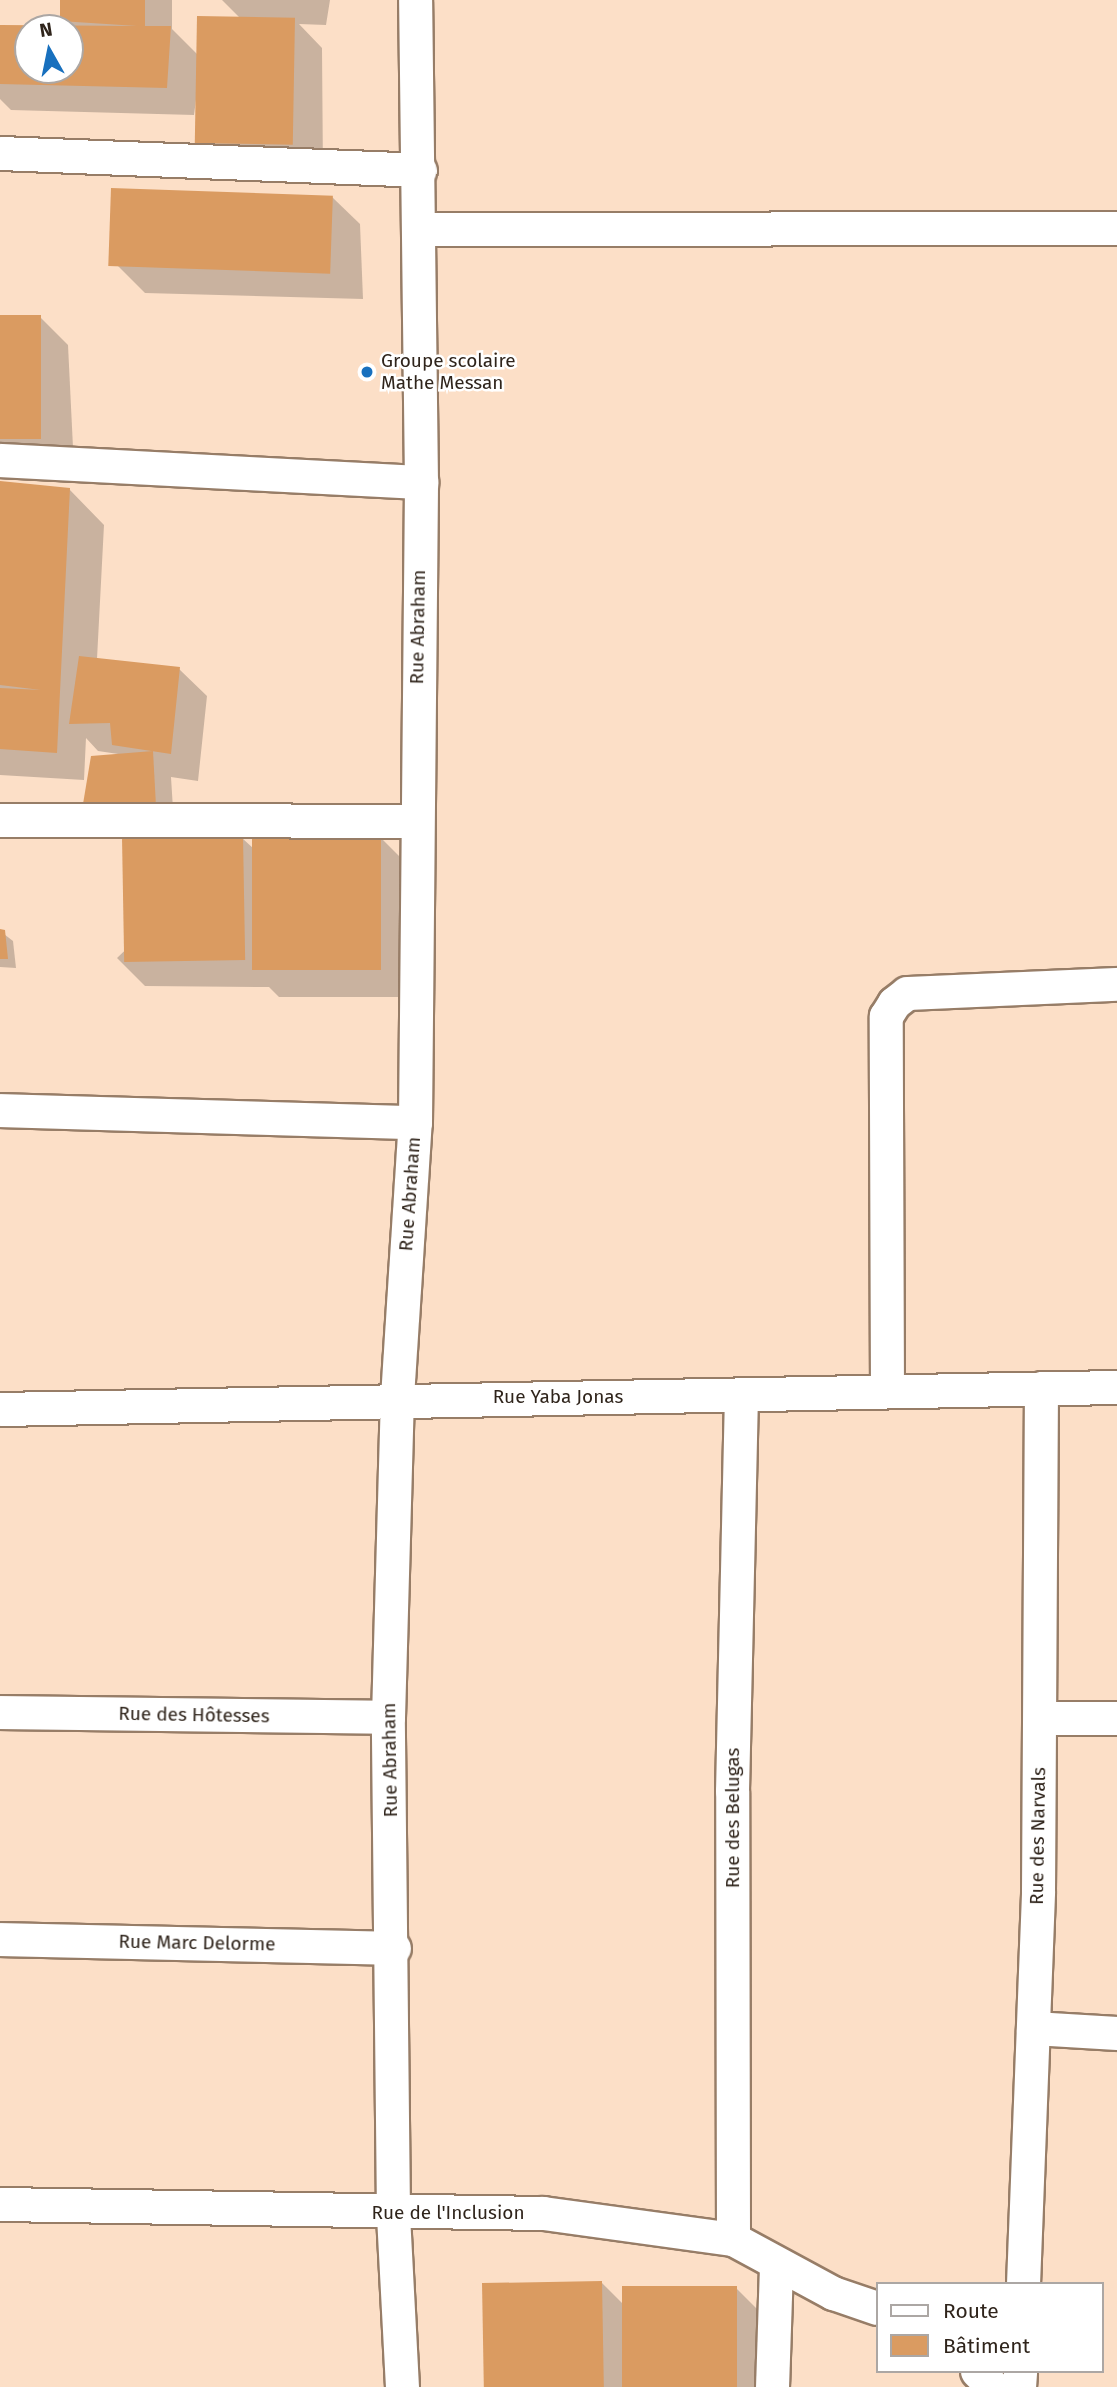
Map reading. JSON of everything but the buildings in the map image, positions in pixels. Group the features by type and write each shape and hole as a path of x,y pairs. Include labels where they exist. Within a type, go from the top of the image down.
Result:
{"street":[{"name":"Rue Abraham","path":"402,2387 393,2214 394,1948 388,1717 397,1397 415,1122 421,482 420,170 415,0"},
{"path":"0,153 420,170"},
{"path":"420,229 1117,228"},
{"path":"0,460 421,482"},
{"path":"0,820 416,821"},
{"path":"887,1391 886,1016 907,993 1117,984"},
{"path":"0,1110 415,1122"},
{"name":"Rue Yaba Jonas","path":"0,1409 397,1397 741,1397 887,1391 1117,1387"},
{"name":"Rue des Narvals","path":"1023,2282 1041,1718 1041,1388"},
{"name":"Rue des Belugas","path":"733,2239 732,1791 741,1397"},
{"name":"Rue des Hôtesses","path":"0,1712 388,1717"},
{"path":"1041,1718 1117,1718"},
{"name":"Rue Marc Delorme","path":"0,1939 394,1948"},
{"path":"1033,2028 1117,2033"},
{"name":"Rue de l'Inclusion","path":"0,2204 393,2214 543,2213 733,2239 776,2264 876,2308"},
{"path":"772,2387 776,2264"},
{"path":"979,2373 993,2387"}],"place":[{"name":"Groupe scolaire Mathe Messan","path":"367,372"}]}
